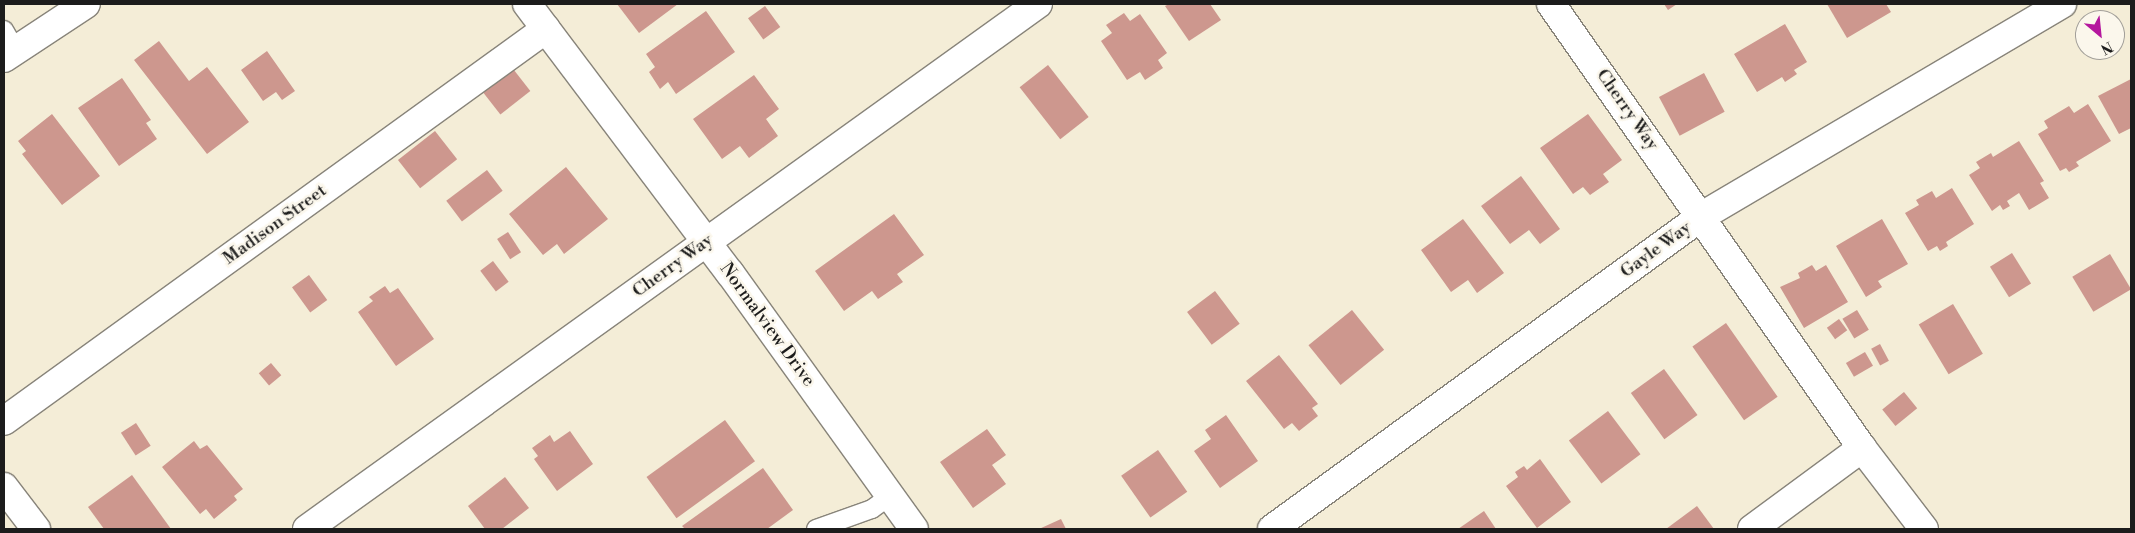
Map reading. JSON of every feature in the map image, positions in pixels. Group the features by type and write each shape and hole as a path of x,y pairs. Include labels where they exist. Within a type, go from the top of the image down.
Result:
{"street":[{"path":"8,46 86,4"},
{"name":"Normalview Drive","path":"528,4 706,242 914,529"},
{"name":"Cherry Way","path":"307,529 1038,4"},
{"name":"Cherry Way","path":"1551,4 1702,216 1862,448 1924,529"},
{"name":"Gayle Way","path":"1272,529 1702,216 2062,4"},
{"name":"Madison Street","path":"4,421 546,29"},
{"path":"1752,529 1862,448"},
{"path":"4,487 36,529"}],"lane":[{"path":"816,529 872,509 890,496"}],"building":[{"path":"617,4 678,4 639,33"},
{"path":"1169,4 1210,4 1221,20 1189,41 1165,6"},
{"path":"1664,4 1677,4 1668,10"},
{"path":"1827,4 1886,4 1891,12 1847,38"},
{"path":"765,6 780,27 763,39 748,18"},
{"path":"706,11 735,52 676,94 668,82 660,89 649,72 655,67 646,54"},
{"path":"1124,13 1130,21 1140,14 1167,53 1158,60 1163,68 1145,80 1140,72 1127,80 1101,41 1112,33 1106,25"},
{"path":"1785,24 1807,62 1794,70 1797,74 1785,82 1782,77 1757,92 1734,54"},
{"path":"159,41 189,81 207,67 249,122 207,154 134,60"},
{"path":"267,51 295,91 282,100 276,92 263,101 241,70"},
{"path":"510,65 530,91 500,114 480,88"},
{"path":"1048,65 1089,117 1060,139 1020,87"},
{"path":"1704,73 1725,112 1680,136 1659,97"},
{"path":"754,75 779,109 766,119 778,136 749,158 740,146 722,159 693,119"},
{"path":"122,78 151,120 146,123 157,139 119,166 78,108"},
{"path":"2131,79 2131,128 2119,134 2098,96"},
{"path":"2088,104 2111,141 2076,162 2079,166 2069,172 2066,168 2060,171 2038,134 2048,128 2044,121 2069,106 2074,113"},
{"path":"52,114 100,176 62,205 22,154 26,151 18,141"},
{"path":"1588,114 1622,160 1603,174 1609,182 1590,195 1583,187 1573,194 1540,148"},
{"path":"435,131 457,159 420,188 398,160"},
{"path":"2019,141 2044,181 2040,183 2049,198 2029,210 2019,193 2007,201 2010,206 2003,210 2000,205 1992,211 1969,175 1980,168 1976,162 1991,153 1993,157"},
{"path":"566,167 608,219 564,254 557,244 543,255 509,214"},
{"path":"487,170 503,191 462,221 446,201"},
{"path":"1521,176 1560,229 1540,244 1529,230 1510,244 1481,206"},
{"path":"1952,188 1974,224 1946,242 1948,246 1940,251 1937,246 1928,251 1905,213 1919,205 1916,200 1932,191 1936,198"},
{"path":"894,214 924,255 897,274 903,282 878,299 872,291 844,311 815,271"},
{"path":"1463,219 1504,273 1477,293 1468,280 1451,292 1421,250"},
{"path":"1882,219 1908,264 1878,281 1882,287 1866,297 1836,246"},
{"path":"508,232 521,252 510,259 497,239"},
{"path":"2012,253 2031,284 2009,297 1990,267"},
{"path":"2110,254 2131,289 2093,312 2072,277"},
{"path":"493,261 509,282 496,291 480,271"},
{"path":"1812,265 1816,271 1826,265 1848,302 1804,328 1780,287 1800,278 1798,273"},
{"path":"309,275 327,300 310,312 292,287"},
{"path":"385,286 390,293 398,288 434,339 396,366 358,312 373,301 369,297"},
{"path":"1215,291 1240,324 1212,345 1187,312"},
{"path":"1953,304 1983,354 1949,374 1919,325"},
{"path":"1352,310 1384,350 1341,385 1308,345"},
{"path":"1857,310 1869,330 1854,338 1842,319"},
{"path":"1839,319 1847,330 1835,339 1827,328"},
{"path":"1726,323 1778,397 1744,420 1692,347"},
{"path":"1880,344 1889,361 1880,365 1871,349"},
{"path":"1865,352 1873,366 1854,377 1846,363"},
{"path":"1279,355 1318,404 1312,408 1318,416 1299,431 1292,423 1284,429 1246,381"},
{"path":"271,363 281,375 269,386 259,373"},
{"path":"1664,369 1698,415 1664,439 1631,393"},
{"path":"1904,392 1917,408 1895,426 1882,410"},
{"path":"1608,411 1640,454 1601,484 1569,440"},
{"path":"1226,415 1258,461 1220,488 1194,451 1211,439 1205,430"},
{"path":"725,420 755,461 677,518 647,477"},
{"path":"136,423 151,446 136,455 121,433"},
{"path":"987,429 1006,455 992,465 1006,484 973,508 940,462"},
{"path":"570,431 593,464 557,491 534,459 538,456 532,448 550,435 554,442"},
{"path":"194,441 200,449 207,445 243,489 234,496 237,500 214,519 206,509 200,514 162,467"},
{"path":"1158,450 1187,492 1150,518 1121,476"},
{"path":"1540,459 1571,502 1537,528 1506,486 1518,477 1515,472 1524,466 1527,470"},
{"path":"763,468 793,510 767,529 685,529 682,526"},
{"path":"132,475 171,529 104,529 88,507"},
{"path":"505,477 529,508 502,529 485,529 468,506"},
{"path":"1697,506 1714,529 1666,529"},
{"path":"1484,511 1496,529 1458,529"},
{"path":"1061,519 1066,529 1039,529"}]}
